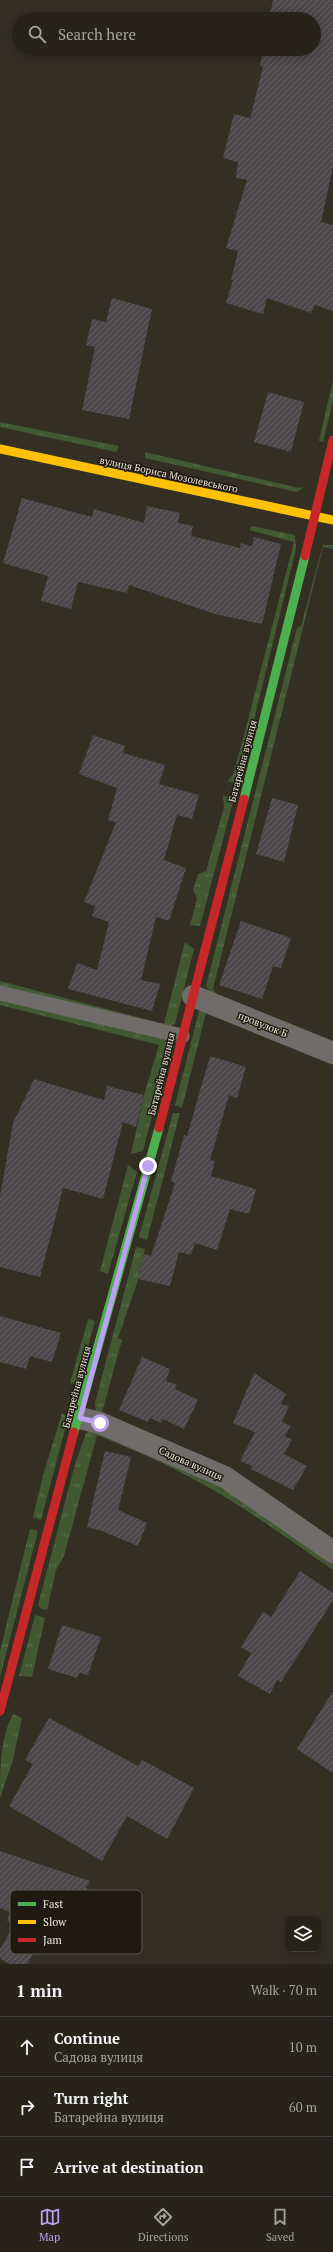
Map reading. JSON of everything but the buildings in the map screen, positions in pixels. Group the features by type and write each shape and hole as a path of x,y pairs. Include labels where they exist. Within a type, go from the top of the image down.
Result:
{"street":[{"name":"Батарейна вулиця","path":"0,1711 54,1505 80,1418 158,1130 293,607 333,440"},
{"name":"вулиця Бориса Мозолевського","path":"0,449 333,520"},
{"name":"провулок Б","path":"193,996 333,1053"},
{"name":"Садова вулиця","path":"80,1418 100,1423 224,1477 333,1552"}],"lane":[{"path":"0,993 182,1036"}],"green space":[{"path":"333,380 333,401 323,442 319,441"},
{"path":"0,422 119,446 116,452 0,427"},
{"path":"145,452 299,488 304,487 297,492 145,458"},
{"path":"252,526 295,535 296,549 238,784 227,781 233,775 294,542 249,530"},
{"path":"323,545 333,545 333,549 323,547 213,989 220,998 212,994 206,986 297,628 301,626"},
{"path":"223,796 234,798 200,926 190,925 197,898 193,890 198,874 206,871 224,807"},
{"path":"185,942 194,949 175,1024 166,1027 0,986 0,981 164,1024"},
{"path":"0,996 163,1038 166,1041 167,1057 143,1151 131,1154 144,1095 159,1045 0,1005"},
{"path":"207,1008 333,1060 333,1065 206,1013 182,1108 175,1105 199,1011"},
{"path":"173,1113 180,1113 147,1240 139,1237"},
{"path":"128,1165 137,1172 108,1274 100,1271"},
{"path":"136,1247 145,1249 137,1283 118,1338 122,1340 102,1412 96,1411 95,1403"},
{"path":"88,1319 95,1321 78,1384 70,1383"},
{"path":"62,1413 68,1418 41,1520 33,1517 44,1472"},
{"path":"97,1429 202,1475 333,1563 333,1570 215,1491 160,1462 97,1435 64,1556 56,1570 47,1610 41,1609 38,1605 75,1464 86,1433"},
{"path":"30,1529 38,1531 0,1677 0,1651"},
{"path":"35,1615 45,1618 32,1677 19,1676"},
{"path":"13,1714 22,1718 13,1760 0,1798 3,1744 5,1733"}],"traffic: fast":[{"path":"244,799 305,556"},
{"path":"74,1432 159,1128"}],"traffic: slow":[{"path":"0,449 333,520"}],"traffic: jam":[{"path":"305,556 333,440"},
{"path":"159,1128 244,799"},
{"path":"0,1711 74,1432"}],"route":[{"path":"100,1423 80,1418 81,1410 148,1166"}]}
